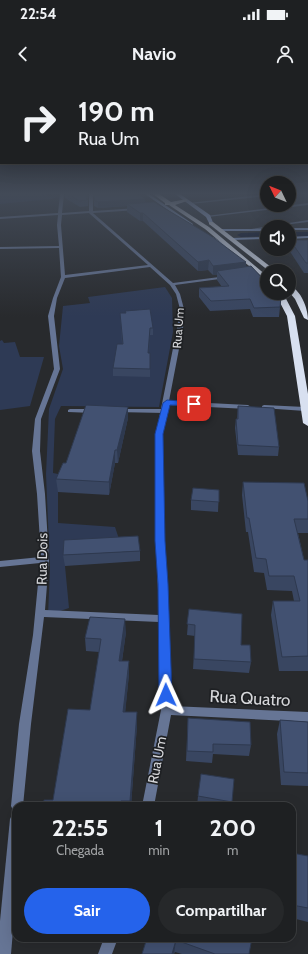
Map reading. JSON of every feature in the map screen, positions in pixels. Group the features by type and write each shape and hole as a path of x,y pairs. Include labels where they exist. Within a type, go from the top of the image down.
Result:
{"highway":[{"path":"214,235 228,248 259,272"},
{"path":"226,235 264,264"},
{"path":"296,296 306,309 308,318"},
{"path":"283,300 291,316 308,422"}],"main road":[{"path":"207,235 228,248"},
{"path":"296,238 306,237"},
{"path":"231,239 260,238"}],"street":[{"path":"60,235 63,277 150,266"},
{"name":"Rua Um","path":"115,235 172,284 178,294 182,309 167,403 159,434 160,541 164,619 166,710 149,802"},
{"path":"306,237 308,242"},
{"path":"0,248 60,247"},
{"path":"252,273 259,272"},
{"path":"172,284 232,276"},
{"name":"Rua Dois","path":"17,802 25,724 40,613 45,560 41,494 36,451 38,419 57,369 51,316 55,298 63,277"},
{"path":"167,403 305,409"},
{"path":"70,411 102,411"},
{"path":"110,411 164,411"},
{"path":"0,564 45,560"},
{"path":"40,613 164,619"},
{"name":"Rua Quatro","path":"166,710 308,716"},
{"path":"4,954 12,864"},
{"path":"105,954 110,942"}],"shaded area":[{"path":"165,287 172,298 173,332 159,407 61,406 55,419 53,473 63,475 58,492 58,523 115,527 120,542 65,551 69,608 48,615 50,569 46,474 49,409 63,369 59,346 63,306 90,303 88,297"},
{"path":"2,340 4,343 15,342 20,357 44,357 30,406 0,410 0,341"}],"building":[{"path":"167,235 209,235 246,262 213,266 209,260 198,262"},
{"path":"296,240 308,240 308,263 306,263 296,249"},
{"path":"251,266 260,276 260,300 281,300 280,307 254,308 250,299 211,301 199,288 229,286 217,271"},
{"path":"150,309 153,328 150,328 148,353 150,353 150,369 113,368 117,344 123,344 120,313 126,313 125,311"},
{"path":"86,405 128,407 117,450 115,450 109,482 56,479 63,463 66,463"},
{"path":"238,406 274,408 279,447 238,445 236,419 238,419"},
{"path":"243,482 304,483 308,501 308,519 294,519 304,560 308,560 308,656 282,657 273,601 300,601 294,576 269,576 266,559 256,558 249,518 247,518"},
{"path":"193,488 219,490 219,502 191,500"},
{"path":"138,536 140,551 63,555 64,540"},
{"path":"189,609 242,614 241,645 250,645 251,662 194,659 195,625 187,624"},
{"path":"90,617 125,619 119,661 129,661 123,712 137,712 130,801 44,802 44,800 53,800 68,709 90,710 101,639 85,638"},
{"path":"188,718 250,722 251,745 213,744 213,752 187,751"},
{"path":"280,720 308,722 308,773 284,772"},
{"path":"201,774 234,779 232,802 198,796"},
{"path":"296,854 308,856 308,908 296,906"},
{"path":"146,942 175,942 172,954 142,954"},
{"path":"182,942 251,942 249,954 215,954"}],"waterway":[{"path":"241,235 247,235"}],"route":[{"path":"166,695 163,584 160,541 159,434 167,403 194,404"}]}
